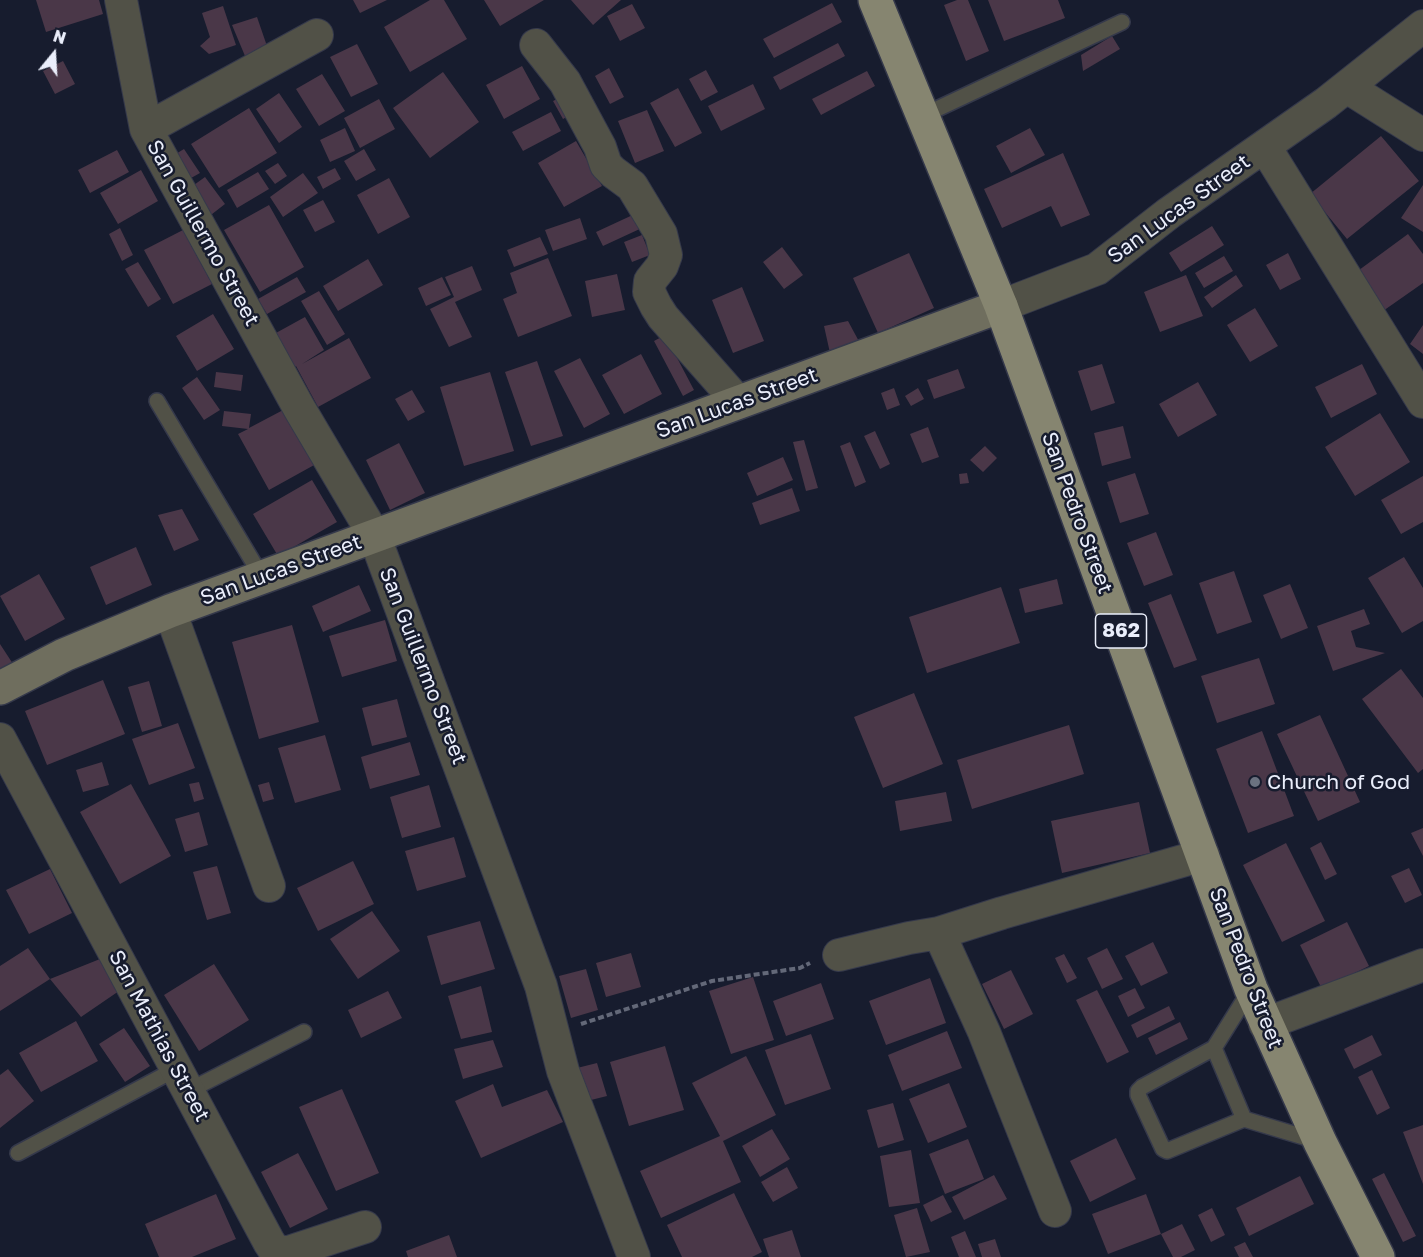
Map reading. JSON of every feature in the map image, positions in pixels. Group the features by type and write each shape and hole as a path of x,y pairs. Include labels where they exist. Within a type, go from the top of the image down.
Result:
{"main road":[{"name":"San Pedro Street","path":"874,0 1001,306 1265,1024 1320,1142 1378,1257"}],"street":[{"name":"San Guillermo Street","path":"121,0 146,129 299,408 374,535 537,975 563,1071 634,1257"},
{"name":"San Lucas Street","path":"0,688 64,655 170,611 1097,269 1169,213 1347,87 1423,26"},
{"path":"146,129 317,35"},
{"path":"536,45 566,82 600,147 606,165 632,186 661,234 666,255 662,266 650,281 649,292 656,306 663,317 738,402"},
{"path":"1347,87 1423,135"},
{"path":"1265,147 1423,402"},
{"path":"170,611 269,886"},
{"name":"San Mathias Street","path":"0,739 273,1248 281,1252 289,1252 364,1227"},
{"path":"839,955 939,933 1203,855"},
{"path":"939,933 984,1032 1055,1211"},
{"path":"1265,1024 1423,965"}],"lane":[{"path":"922,116 1122,22"},
{"path":"157,401 262,577"},
{"path":"1251,988 1214,1048 1142,1087 1138,1090 1138,1095 1163,1149 1167,1151 1244,1119 1320,1142"},
{"path":"18,1153 182,1080 304,1032"},
{"path":"1214,1048 1244,1119"}],"path":[{"path":"554,1034 712,981 800,968 819,958 839,955"}],"building":[{"path":"36,0 99,0 103,14 46,32"},
{"path":"353,0 387,0 360,13"},
{"path":"430,0 444,0 467,39 410,72 384,27"},
{"path":"484,0 544,0 500,26"},
{"path":"571,0 621,0 593,25"},
{"path":"957,0 968,0 989,51 966,61 944,5"},
{"path":"988,0 1058,0 1065,18 1004,41"},
{"path":"832,3 842,22 774,58 763,39"},
{"path":"632,4 645,28 620,41 607,16"},
{"path":"223,6 236,45 209,54 200,46 210,37 202,13"},
{"path":"257,17 268,49 245,56 232,25"},
{"path":"1112,36 1120,49 1083,71 1081,55"},
{"path":"838,43 845,56 780,90 773,77"},
{"path":"357,44 378,84 351,97 330,57"},
{"path":"63,61 75,84 55,94 43,71"},
{"path":"522,66 540,99 504,119 486,85"},
{"path":"609,68 624,97 610,104 595,76"},
{"path":"706,70 718,92 701,101 689,79"},
{"path":"867,71 875,86 821,115 812,99"},
{"path":"443,72 479,122 430,158 393,108"},
{"path":"322,74 345,111 319,126 296,89"},
{"path":"753,84 765,109 721,131 708,106"},
{"path":"678,88 702,133 675,147 650,103"},
{"path":"279,93 302,127 279,143 256,109"},
{"path":"567,94 576,112 563,119 553,101"},
{"path":"379,99 395,129 360,148 344,118"},
{"path":"249,108 277,153 219,188 191,144"},
{"path":"647,110 664,151 635,163 618,121"},
{"path":"551,112 561,131 523,151 512,132"},
{"path":"345,128 355,151 330,162 320,140"},
{"path":"1030,128 1045,155 1011,173 996,146"},
{"path":"1381,136 1419,181 1347,239 1310,194"},
{"path":"576,141 602,186 564,207 538,163"},
{"path":"184,149 200,173 184,182 169,158"},
{"path":"364,149 376,170 356,181 344,161"},
{"path":"117,150 129,172 90,193 78,170"},
{"path":"1063,153 1090,215 1061,227 1051,206 1002,228 984,189"},
{"path":"278,163 287,176 275,184 265,171"},
{"path":"335,168 341,179 323,189 317,177"},
{"path":"141,170 158,201 118,224 100,193"},
{"path":"258,172 269,189 237,208 227,190"},
{"path":"303,173 318,193 283,217 270,197"},
{"path":"205,177 225,204 207,218 187,190"},
{"path":"389,178 410,217 378,234 357,195"},
{"path":"1423,185 1423,232 1401,218"},
{"path":"323,200 335,222 315,232 303,210"},
{"path":"269,205 304,267 260,292 224,230"},
{"path":"637,213 644,227 603,246 596,232"},
{"path":"580,218 587,239 553,251 545,230"},
{"path":"1212,226 1224,245 1181,272 1169,253"},
{"path":"120,228 133,255 122,261 109,234"},
{"path":"183,230 212,284 173,304 144,250"},
{"path":"1408,234 1423,254 1423,283 1383,311 1355,273"},
{"path":"642,235 650,255 632,262 624,242"},
{"path":"540,237 548,254 514,267 507,250"},
{"path":"782,247 803,275 784,289 763,262"},
{"path":"909,253 934,308 878,333 853,278"},
{"path":"1288,253 1301,279 1280,290 1266,265"},
{"path":"1224,256 1233,271 1204,288 1195,273"},
{"path":"548,258 572,316 518,337 503,299 517,293 510,273"},
{"path":"368,259 383,285 338,311 323,286"},
{"path":"138,262 161,299 148,307 125,269"},
{"path":"472,266 482,290 455,302 472,337 449,347 430,309 454,297 445,277"},
{"path":"617,274 625,310 592,317 585,281"},
{"path":"1186,275 1203,316 1160,332 1144,292"},
{"path":"1236,275 1243,286 1212,308 1204,297"},
{"path":"297,277 306,292 267,314 258,299"},
{"path":"442,277 451,295 426,306 418,288"},
{"path":"742,287 764,341 733,353 712,300"},
{"path":"319,291 345,334 327,345 301,301"},
{"path":"1255,308 1278,346 1250,362 1227,325"},
{"path":"213,314 234,349 197,371 176,336"},
{"path":"305,317 324,350 302,364 349,338 371,378 318,407 296,366 285,373 265,339"},
{"path":"848,321 862,347 830,353 824,326"},
{"path":"1423,325 1423,354 1410,344"},
{"path":"665,335 694,390 683,396 654,341"},
{"path":"641,354 662,394 624,414 602,375"},
{"path":"580,358 610,414 584,428 554,371"},
{"path":"537,361 563,436 531,446 505,372"},
{"path":"1102,364 1115,403 1091,411 1078,371"},
{"path":"1362,364 1377,394 1331,418 1315,387"},
{"path":"958,369 965,388 934,399 927,380"},
{"path":"216,372 243,375 241,391 214,387"},
{"path":"490,372 514,451 464,466 440,387"},
{"path":"197,377 220,410 204,420 182,388"},
{"path":"1198,382 1217,415 1178,437 1159,404"},
{"path":"894,388 900,405 887,410 881,393"},
{"path":"918,388 924,399 911,406 905,396"},
{"path":"412,390 425,412 408,421 395,399"},
{"path":"285,409 316,464 269,490 238,434 248,429 222,426 224,411 251,414 249,428"},
{"path":"1380,413 1410,462 1355,496 1325,447"},
{"path":"1123,426 1131,458 1102,466 1094,433"},
{"path":"928,427 939,457 922,463 910,434"},
{"path":"875,431 890,464 880,469 864,436"},
{"path":"804,440 818,488 806,491 793,442"},
{"path":"850,442 866,482 855,487 840,446"},
{"path":"399,443 425,493 390,510 366,460"},
{"path":"985,446 997,458 983,472 970,460"},
{"path":"783,457 793,480 757,496 747,473"},
{"path":"967,473 969,483 960,484 959,474"},
{"path":"1135,473 1149,514 1120,523 1107,482"},
{"path":"1423,476 1423,522 1401,534 1381,500"},
{"path":"312,480 337,522 278,556 253,514"},
{"path":"792,488 800,511 760,525 752,503"},
{"path":"182,509 199,540 174,551 158,515"},
{"path":"1156,532 1173,575 1144,586 1127,543"},
{"path":"136,547 152,585 106,605 90,567"},
{"path":"1404,557 1423,588 1423,621 1402,633 1368,578"},
{"path":"1234,571 1252,622 1217,634 1199,583"},
{"path":"39,574 65,619 25,641 0,596"},
{"path":"1057,579 1063,604 1025,613 1019,589"},
{"path":"1290,584 1308,628 1281,639 1263,595"},
{"path":"359,585 371,611 323,632 312,606"},
{"path":"1001,587 1020,643 927,673 909,617"},
{"path":"1171,594 1197,660 1174,668 1148,603"},
{"path":"1364,609 1370,624 1351,631 1356,647 1385,653 1333,671 1317,626"},
{"path":"385,620 397,661 342,677 329,636"},
{"path":"292,625 319,722 259,739 232,642"},
{"path":"0,644 15,667 0,676"},
{"path":"1259,658 1275,704 1217,723 1201,676"},
{"path":"1401,669 1423,698 1423,769 1418,773 1362,699"},
{"path":"103,680 125,734 47,765 25,711"},
{"path":"149,681 162,726 142,732 128,687"},
{"path":"914,693 943,764 883,788 854,717"},
{"path":"397,699 407,737 372,746 362,708"},
{"path":"1320,715 1360,802 1318,821 1277,734"},
{"path":"178,723 195,768 149,785 132,739"},
{"path":"1069,725 1084,774 972,809 957,760"},
{"name":"Church of God","path":"1262,731 1294,816 1248,833 1216,749"},
{"path":"325,735 341,790 295,803 278,748"},
{"path":"410,742 420,775 370,789 361,757"},
{"path":"102,762 109,785 83,792 76,770"},
{"path":"199,782 204,799 194,802 189,784"},
{"path":"269,782 274,799 263,802 258,785"},
{"path":"131,784 171,856 120,884 80,812"},
{"path":"429,785 441,827 402,838 390,797"},
{"path":"946,792 952,821 900,831 895,801"},
{"path":"1139,802 1150,853 1062,873 1051,821"},
{"path":"199,812 208,845 185,852 175,819"},
{"path":"1423,828 1423,856 1411,833"},
{"path":"454,837 466,877 417,891 405,851"},
{"path":"1321,842 1337,874 1325,880 1310,848"},
{"path":"1286,843 1325,921 1282,942 1243,865"},
{"path":"353,861 374,904 318,931 297,888"},
{"path":"217,866 231,913 207,920 193,872"},
{"path":"1409,868 1422,895 1405,903 1391,876"},
{"path":"50,869 72,913 29,934 6,890"},
{"path":"372,911 400,951 358,979 330,939"},
{"path":"480,921 495,969 441,985 427,936"},
{"path":"1347,922 1369,966 1322,989 1300,945"},
{"path":"1153,942 1168,973 1141,986 1125,956"},
{"path":"28,948 50,979 0,1011 0,966"},
{"path":"1107,948 1123,979 1102,989 1087,958"},
{"path":"631,953 641,987 606,997 596,963"},
{"path":"1064,954 1077,978 1067,983 1055,958"},
{"path":"100,959 119,991 81,1017 50,979"},
{"path":"214,964 249,1020 199,1051 164,995"},
{"path":"586,969 598,1010 571,1018 559,976"},
{"path":"1011,970 1033,1014 1004,1029 982,984"},
{"path":"753,977 774,1040 731,1054 709,991"},
{"path":"930,978 946,1023 886,1045 869,1001"},
{"path":"821,983 834,1019 786,1036 773,1001"},
{"path":"481,986 492,1032 461,1039 448,996"},
{"path":"1135,988 1145,1008 1128,1017 1118,996"},
{"path":"1097,990 1129,1052 1107,1063 1076,1000"},
{"path":"388,991 402,1018 361,1038 348,1010"},
{"path":"1169,1006 1175,1019 1137,1038 1131,1025"},
{"path":"76,1021 98,1061 41,1092 19,1053"},
{"path":"1180,1022 1188,1039 1156,1055 1148,1038"},
{"path":"124,1028 150,1066 125,1082 99,1044"},
{"path":"947,1031 962,1068 902,1091 888,1055"},
{"path":"811,1034 831,1089 785,1105 765,1050"},
{"path":"1372,1035 1382,1055 1354,1069 1344,1049"},
{"path":"493,1040 503,1067 463,1079 454,1049"},
{"path":"665,1046 684,1110 629,1126 610,1062"},
{"path":"746,1056 776,1115 723,1141 741,1182 661,1218 640,1171 720,1136 692,1083"},
{"path":"597,1063 607,1096 587,1101 577,1068"},
{"path":"8,1069 34,1101 0,1128 0,1075"},
{"path":"1372,1070 1390,1108 1377,1115 1358,1077"},
{"path":"949,1083 967,1127 928,1143 909,1099"},
{"path":"493,1084 502,1107 547,1090 563,1122 481,1158 455,1101"},
{"path":"342,1089 379,1173 336,1191 299,1107"},
{"path":"893,1103 904,1140 878,1148 867,1110"},
{"path":"1423,1125 1423,1184 1403,1132"},
{"path":"772,1129 790,1159 760,1177 742,1146"},
{"path":"1116,1138 1136,1179 1090,1202 1070,1161"},
{"path":"968,1139 984,1179 945,1194 929,1154"},
{"path":"911,1150 920,1203 889,1207 880,1156"},
{"path":"298,1153 328,1209 290,1228 261,1172"},
{"path":"787,1167 798,1188 773,1202 761,1182"},
{"path":"1384,1173 1416,1236 1403,1242 1372,1179"},
{"path":"994,1175 1007,1199 964,1220 952,1197"},
{"path":"1300,1176 1314,1204 1249,1236 1236,1208"},
{"path":"734,1193 762,1252 752,1257 682,1257 667,1225"},
{"path":"216,1194 236,1239 192,1257 159,1257 145,1224"},
{"path":"1146,1194 1161,1234 1108,1254 1092,1214"},
{"path":"943,1195 952,1212 931,1222 923,1205"},
{"path":"917,1208 930,1252 906,1257 894,1215"},
{"path":"1212,1208 1225,1235 1211,1242 1198,1215"},
{"path":"1182,1224 1195,1250 1181,1257 1173,1257 1161,1234"},
{"path":"792,1230 801,1257 769,1257 763,1239"},
{"path":"965,1231 976,1257 959,1257 951,1237"},
{"path":"449,1235 457,1257 408,1257 406,1251"},
{"path":"995,1239 1001,1257 982,1257 978,1244"},
{"path":"1245,1242 1253,1257 1239,1257 1234,1247"}],"place":[{"name":"Church of God","path":"1255,782"}]}
